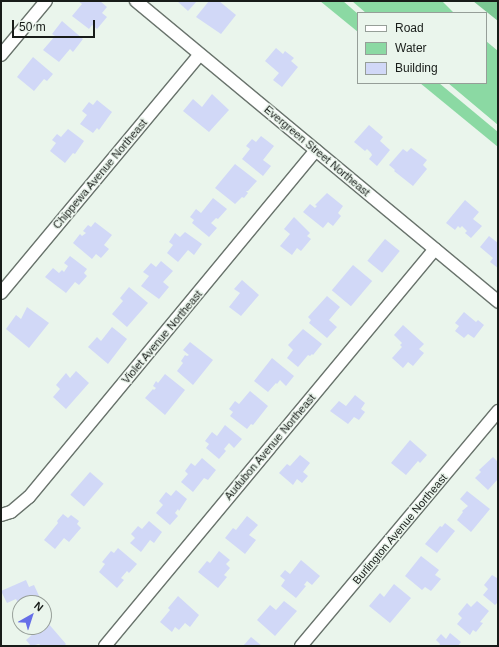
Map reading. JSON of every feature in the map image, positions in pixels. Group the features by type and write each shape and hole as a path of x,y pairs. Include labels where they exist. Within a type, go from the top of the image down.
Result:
{"street":[{"path":"1,55 46,1"},
{"name":"Evergreen Street Northeast","path":"136,1 199,55 316,150 498,302"},
{"name":"Chippewa Avenue Northeast","path":"1,293 199,55"},
{"name":"Violet Avenue Northeast","path":"1,515 11,512 30,497 316,150"},
{"name":"Audubon Avenue Northeast","path":"105,646 434,249"},
{"name":"Burlington Avenue Northeast","path":"301,646 498,411"}],"shaded area":[{"path":"473,1 498,1 498,21"}],"water":[{"path":"320,1 343,1 357,13 357,31"},
{"path":"352,1 442,1 453,12 365,12"},
{"path":"487,42 498,51 498,125 449,84 487,84"},
{"path":"421,84 440,84 498,132 498,147"}],"building":[{"path":"78,1 100,1 107,7 102,13 107,17 97,29 92,25 89,29 72,16 82,4"},
{"path":"177,1 197,1 188,11"},
{"path":"209,1 219,1 236,15 221,34 196,17"},
{"path":"62,21 83,39 73,52 70,49 59,62 43,50 55,36 52,34"},
{"path":"276,48 283,54 285,51 294,58 291,61 298,67 282,87 273,80 279,73 265,61"},
{"path":"33,57 53,74 47,81 44,79 34,91 17,77"},
{"path":"212,94 229,110 209,132 183,111 193,99 202,107"},
{"path":"97,100 112,112 99,130 97,128 93,133 80,124 87,115 82,111 89,102 93,105"},
{"path":"369,125 383,137 380,141 390,150 377,166 369,159 372,155 371,153 367,149 365,151 354,142"},
{"path":"68,129 84,141 75,154 73,153 65,163 50,151 56,143 52,140 57,134 61,137"},
{"path":"261,136 274,146 263,160 271,166 263,176 242,159 250,149 246,146 252,139 256,142"},
{"path":"411,148 427,160 423,165 427,169 413,186 394,171 395,170 389,165 403,149 407,152"},
{"path":"235,164 257,181 248,191 246,191 248,193 244,198 242,197 235,204 215,188"},
{"path":"327,193 343,206 338,213 341,216 333,226 328,222 323,228 303,212 310,204 315,208 317,206 315,205"},
{"path":"213,198 227,209 218,219 216,218 211,223 217,228 209,237 192,223 194,220 190,217 196,209 201,213"},
{"path":"465,200 479,212 473,219 482,226 471,238 465,233 467,231 462,226 460,228 458,226 455,230 446,223"},
{"path":"294,217 310,233 307,236 311,239 301,251 297,248 292,255 280,246 290,234 284,229"},
{"path":"95,222 112,235 104,245 109,249 101,258 96,254 92,259 73,243 80,234 82,236 86,233 83,231 88,225 91,227"},
{"path":"185,232 202,244 194,255 188,250 178,262 167,253 173,245 169,242 175,233 180,237"},
{"path":"489,236 498,243 498,268 490,262 493,258 480,247"},
{"path":"385,239 400,251 382,273 367,261"},
{"path":"70,256 87,269 84,273 87,276 79,285 75,282 66,293 45,277 53,268 59,273 62,270 64,272 68,266 64,263"},
{"path":"161,261 173,271 163,282 169,287 159,299 141,286 149,276 143,272 151,263 156,267"},
{"path":"353,265 372,281 351,306 332,290"},
{"path":"242,280 259,295 241,316 229,307 240,293 234,289"},
{"path":"129,287 148,303 127,327 112,314 123,301 120,298"},
{"path":"327,296 340,307 329,320 337,327 327,338 309,323 311,320 308,317"},
{"path":"27,307 49,323 29,348 6,329 16,315 21,319"},
{"path":"464,312 476,322 478,320 484,325 474,338 468,334 464,338 455,331 459,326 455,323"},
{"path":"403,325 424,344 419,349 424,353 413,366 408,362 403,368 392,358 402,347 400,345 402,343 394,335"},
{"path":"112,327 127,339 108,364 88,347 97,337 101,341"},
{"path":"303,329 322,344 313,355 308,355 298,367 287,358 293,350 288,345"},
{"path":"190,342 213,360 193,385 177,371 183,363 181,361 185,355 189,355 183,350"},
{"path":"272,358 294,376 286,386 280,380 268,392 254,381"},
{"path":"76,371 89,383 66,409 53,397 60,389 56,385 66,373 70,378"},
{"path":"165,374 185,390 165,415 145,398 153,389 154,390 156,388 153,386 156,381 158,383"},
{"path":"250,391 268,406 253,425 251,424 247,429 230,416 233,412 229,409 235,401 239,404"},
{"path":"355,395 365,403 361,409 365,412 359,420 354,417 348,424 330,411 339,401 346,406"},
{"path":"225,425 242,439 234,448 229,443 224,449 226,451 219,459 206,448 209,444 205,441 212,432 217,436"},
{"path":"410,440 427,455 420,463 418,461 406,475 391,463"},
{"path":"300,455 310,463 303,472 308,476 302,483 297,479 293,485 279,473 287,464 290,466"},
{"path":"493,457 498,462 498,479 488,490 475,478 481,472 479,470"},
{"path":"202,458 216,470 208,480 204,478 193,492 181,482 188,474 185,471 191,463 195,466"},
{"path":"90,472 104,484 84,506 70,495"},
{"path":"176,490 187,499 179,511 178,509 175,513 178,516 170,525 156,513 163,505 159,501 166,492 171,496"},
{"path":"467,491 490,509 471,532 457,520 463,512 462,511 468,506 460,499"},
{"path":"63,514 68,518 71,515 79,521 77,524 81,528 69,542 64,538 55,549 44,540 58,523 57,521"},
{"path":"247,516 258,525 249,535 256,540 245,554 225,538 233,528 236,530"},
{"path":"149,521 162,532 154,543 150,540 141,552 130,543 135,538 131,534 138,526 142,529"},
{"path":"445,523 455,531 437,553 425,544 440,526 442,527"},
{"path":"118,548 137,564 129,573 127,571 121,578 124,580 117,588 99,572 105,564 102,562 111,551 114,553"},
{"path":"219,551 230,560 226,564 230,568 224,575 227,577 218,588 198,572 207,561 210,563"},
{"path":"421,556 439,570 435,575 441,579 431,591 425,587 422,590 405,576"},
{"path":"301,560 320,576 312,585 307,581 304,585 306,586 296,598 281,586 285,580 280,576 285,570 290,574"},
{"path":"492,575 497,578 498,577 498,602 495,605 483,595 488,589 484,585"},
{"path":"26,580 29,587 34,585 39,595 12,595 12,601 7,603 1,591"},
{"path":"394,584 411,598 390,623 369,606 380,593 384,597"},
{"path":"178,596 199,615 190,627 185,623 179,630 175,627 172,632 160,622 170,610 168,608"},
{"path":"284,601 297,611 275,636 257,620 270,605 276,610"},
{"path":"477,601 489,611 480,622 483,623 476,632 473,630 470,635 457,624 462,618 458,614 467,603 471,607"},
{"path":"52,628 66,644 64,646 41,646 39,644 31,646 26,640 32,635 52,635"},
{"path":"450,633 461,642 458,646 439,646 440,644 436,640 441,634 446,639"},
{"path":"251,637 262,646 243,646"}]}
